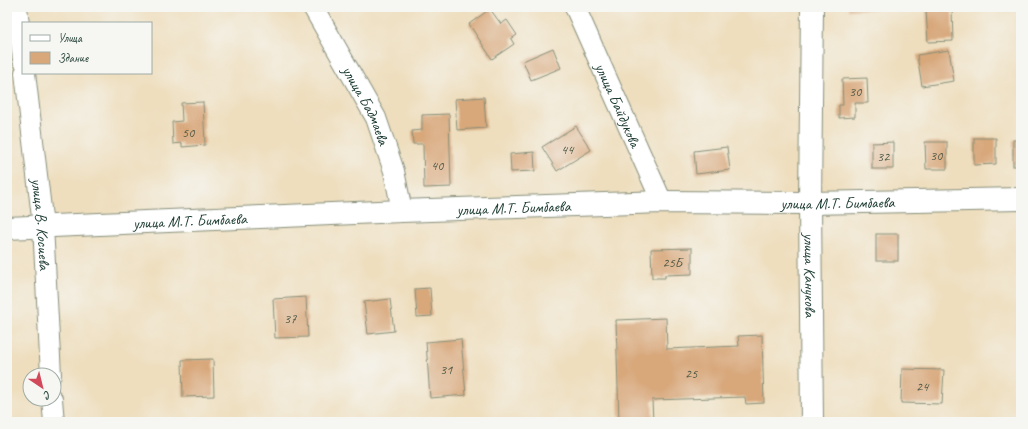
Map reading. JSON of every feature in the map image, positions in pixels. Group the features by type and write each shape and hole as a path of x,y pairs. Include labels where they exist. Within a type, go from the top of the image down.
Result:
{"main road":[{"name":"улица Канукова","path":"812,7 810,203 812,422"},
{"name":"улица М.Т. Бимбаева","path":"7,228 402,211 662,202 810,203 1021,199"}],"street":[{"path":"17,7 22,51"},
{"name":"улица Бадмаева","path":"313,7 376,118 394,171 402,211"},
{"name":"улица Байдукова","path":"575,7 662,202"},
{"name":"улица В. Косиева","path":"25,74 43,226 51,367"},
{"path":"53,407 54,422"}],"building":[{"path":"848,7 884,7 885,9 848,10"},
{"path":"490,9 501,24 507,20 517,35 511,39 514,44 492,59 469,24"},
{"path":"952,9 953,41 928,42 926,10"},
{"path":"553,48 561,68 531,80 523,61"},
{"path":"949,50 954,81 922,86 917,55"},
{"path":"867,78 868,103 855,103 855,117 839,118 839,105 843,105 842,79"},
{"path":"484,97 486,128 457,130 455,99"},
{"path":"203,102 205,145 182,147 182,143 173,144 172,122 182,121 181,103"},
{"path":"449,114 451,187 424,188 423,144 413,144 412,131 422,130 422,115"},
{"path":"576,126 591,150 557,171 542,147"},
{"path":"974,138 996,138 996,164 974,165"},
{"path":"1013,140 1021,140 1021,166 1013,166"},
{"path":"893,142 893,169 872,169 872,143"},
{"path":"925,142 947,142 947,169 926,169"},
{"path":"727,147 730,170 696,174 694,151"},
{"path":"534,152 535,171 511,172 510,154"},
{"path":"876,234 898,234 898,261 876,261"},
{"path":"692,248 692,274 665,275 665,278 652,278 651,249"},
{"path":"430,288 432,316 417,317 415,289"},
{"path":"306,297 308,337 275,338 273,299"},
{"path":"390,299 394,331 368,334 364,302"},
{"path":"666,318 667,349 739,346 738,336 762,335 764,403 746,404 745,397 652,400 653,422 619,422 616,320"},
{"path":"461,339 466,395 430,398 426,342"},
{"path":"213,359 214,396 183,397 182,360"},
{"path":"902,369 944,370 942,404 901,403"}]}
